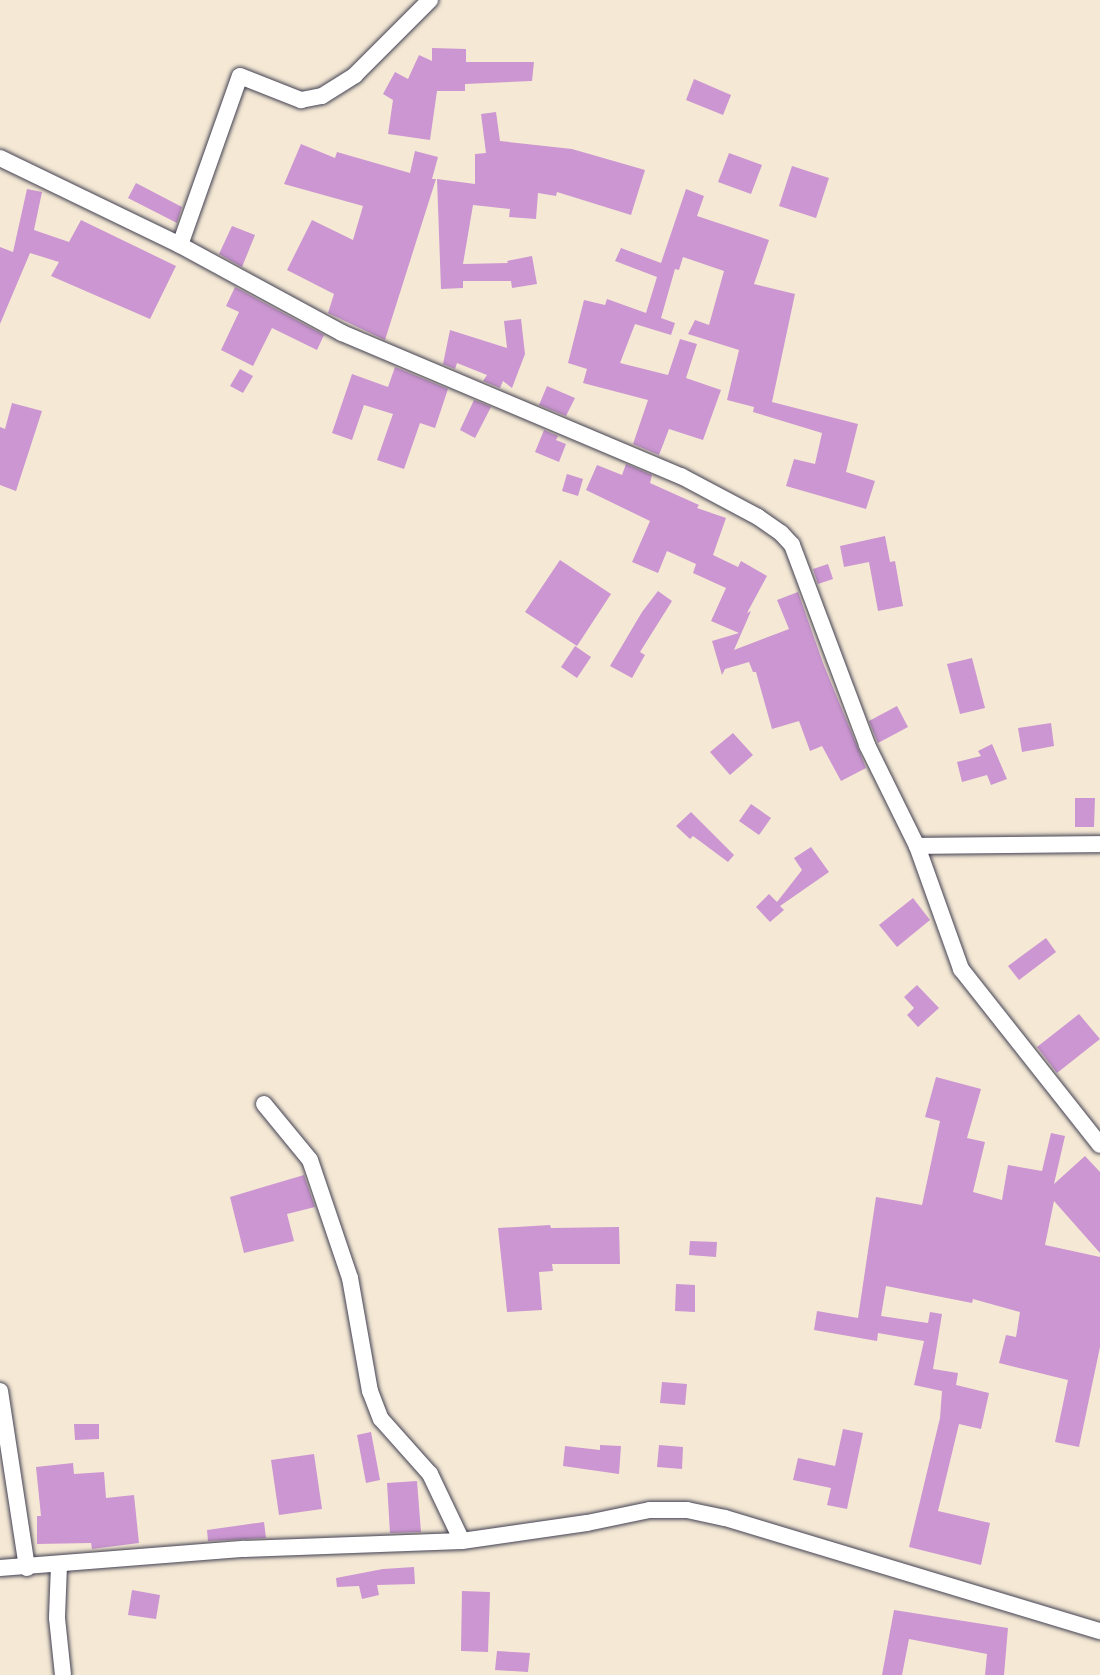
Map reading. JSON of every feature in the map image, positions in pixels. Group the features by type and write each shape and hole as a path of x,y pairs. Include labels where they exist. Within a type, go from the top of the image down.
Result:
{"street":[{"path":"180,245 240,76 301,100 322,96 355,75 430,0"},
{"path":"0,158 180,245 342,333 681,476 782,533 792,545 867,745 917,846 961,968 1100,1145"},
{"path":"917,846 1100,845"},
{"path":"264,1104 310,1160 350,1279 370,1391 381,1419 430,1474 462,1541"},
{"path":"0,1391 27,1568"},
{"path":"0,1568 244,1549 462,1541 587,1523 650,1510 687,1510 725,1518 1100,1631"},
{"path":"59,1565 57,1618 63,1675"}],"building":[{"path":"432,48 466,49 466,62 534,62 532,81 465,84 465,91 437,91 430,140 388,134 393,100 383,94 395,72 408,79 419,55 432,61"},
{"path":"694,79 731,95 723,115 686,100"},
{"path":"496,112 500,141 572,149 645,170 631,215 557,192 556,196 538,193 536,219 509,217 510,209 473,205 463,264 508,263 507,261 532,256 537,284 512,288 511,281 463,281 463,288 441,289 437,179 475,184 475,154 486,153 481,114"},
{"path":"301,144 335,158 337,152 410,173 415,151 438,157 432,179 436,179 385,340 328,313 334,294 287,270 312,220 353,240 363,206 284,184"},
{"path":"729,153 762,165 751,194 718,182"},
{"path":"792,166 829,178 816,218 779,206"},
{"path":"136,183 182,207 177,223 128,198"},
{"path":"27,189 42,192 34,230 69,242 81,220 176,266 150,319 51,276 59,262 30,253 0,324 0,247 13,252"},
{"path":"686,189 704,196 697,216 769,240 754,284 795,294 772,402 858,424 846,472 875,481 866,509 786,486 794,459 815,464 822,433 753,412 754,407 727,400 739,350 688,334 695,320 709,325 724,271 683,257 679,270 675,269 661,318 675,323 671,335 635,324 620,363 668,375 680,339 697,344 686,378 721,390 703,440 669,429 659,455 633,444 648,400 583,383 587,369 568,363 584,300 605,305 607,299 646,313 657,277 615,261 621,248 661,263"},
{"path":"232,226 255,235 242,267 219,254"},
{"path":"235,287 324,335 317,350 272,328 253,366 221,350 239,312 226,306"},
{"path":"521,319 525,354 512,388 503,381 500,388 483,381 487,375 457,363 455,369 443,364 450,330 507,348 504,321"},
{"path":"395,367 448,389 435,428 420,423 404,469 377,460 393,414 364,405 352,440 332,433 352,374 388,387"},
{"path":"240,369 253,376 243,393 230,386"},
{"path":"547,386 575,398 566,416 539,405"},
{"path":"474,400 491,407 475,438 460,430"},
{"path":"12,403 42,411 16,491 0,485 0,427 5,429"},
{"path":"544,430 558,436 556,440 566,444 559,462 535,452"},
{"path":"626,464 652,475 650,483 699,505 697,508 726,518 713,555 738,567 741,561 767,576 747,613 751,611 734,650 789,629 777,600 798,592 823,663 866,768 841,781 822,746 810,751 799,721 772,729 756,672 753,672 749,662 725,669 722,675 712,641 739,633 711,621 726,588 693,573 696,564 667,551 658,573 632,562 650,521 586,490 597,465 622,475"},
{"path":"567,474 583,479 578,496 562,491"},
{"path":"885,536 890,562 895,561 903,606 878,611 869,562 844,567 840,546"},
{"path":"560,560 611,594 577,646 525,612"},
{"path":"828,564 833,579 818,584 813,569"},
{"path":"658,591 672,601 640,652 645,655 632,678 610,666 642,612"},
{"path":"575,646 591,657 577,678 561,667"},
{"path":"972,658 985,708 960,714 947,664"},
{"path":"897,706 908,727 878,743 869,721"},
{"path":"1051,723 1054,746 1022,752 1018,728"},
{"path":"733,733 753,755 730,775 710,752"},
{"path":"992,744 1007,779 991,785 987,775 962,782 957,762 981,756 978,751"},
{"path":"1075,798 1095,798 1094,827 1075,827"},
{"path":"751,804 771,818 759,835 739,821"},
{"path":"691,812 734,855 728,862 693,836 690,839 676,826"},
{"path":"811,847 829,872 780,906 784,910 770,922 756,907 769,894 777,902 802,870 794,858"},
{"path":"913,898 930,920 897,947 879,925"},
{"path":"1046,938 1056,952 1019,980 1008,966"},
{"path":"917,985 939,1008 918,1027 907,1015 914,1008 904,997"},
{"path":"1079,1014 1100,1039 1057,1073 1037,1047"},
{"path":"936,1077 981,1089 967,1138 985,1142 973,1192 1002,1200 1008,1165 1042,1171 1051,1133 1065,1136 1054,1184 1085,1156 1100,1172 1100,1253 1054,1201 1045,1245 1100,1257 1100,1347 1079,1447 1055,1442 1068,1380 999,1363 1006,1335 1016,1337 1020,1312 973,1299 972,1303 886,1286 881,1316 928,1323 930,1312 942,1314 933,1369 958,1373 956,1385 989,1393 981,1429 959,1424 938,1511 990,1523 981,1565 909,1547 940,1418 942,1391 914,1385 924,1341 878,1333 877,1341 814,1330 817,1311 858,1318 876,1197 922,1205 940,1121 925,1117"},
{"path":"304,1175 315,1207 287,1214 294,1241 244,1253 230,1197"},
{"path":"550,1225 551,1228 619,1227 620,1264 552,1264 553,1271 539,1272 542,1310 507,1312 498,1228"},
{"path":"690,1241 717,1242 716,1257 689,1255"},
{"path":"676,1284 695,1285 695,1312 675,1311"},
{"path":"662,1382 687,1384 685,1405 660,1403"},
{"path":"74,1424 99,1424 99,1439 75,1440"},
{"path":"843,1429 863,1433 847,1509 827,1505 831,1488 793,1480 798,1458 835,1466"},
{"path":"371,1432 380,1480 366,1483 357,1435"},
{"path":"600,1445 621,1446 619,1474 563,1466 565,1446 600,1450"},
{"path":"659,1445 683,1447 682,1469 657,1467"},
{"path":"314,1454 322,1509 279,1515 271,1460"},
{"path":"73,1463 74,1474 104,1472 106,1498 134,1495 139,1543 92,1549 91,1543 37,1544 37,1516 41,1516 36,1467"},
{"path":"417,1481 421,1532 390,1533 387,1483"},
{"path":"264,1522 266,1538 208,1541 207,1530"},
{"path":"414,1567 415,1584 377,1585 379,1595 362,1599 359,1586 337,1587 336,1578 383,1569"},
{"path":"132,1590 160,1595 156,1619 128,1615"},
{"path":"462,1591 490,1592 488,1652 461,1651"},
{"path":"894,1610 1008,1628 1004,1675 985,1675 987,1654 909,1639 902,1675 882,1675"},
{"path":"497,1651 530,1653 528,1672 495,1670"}]}
